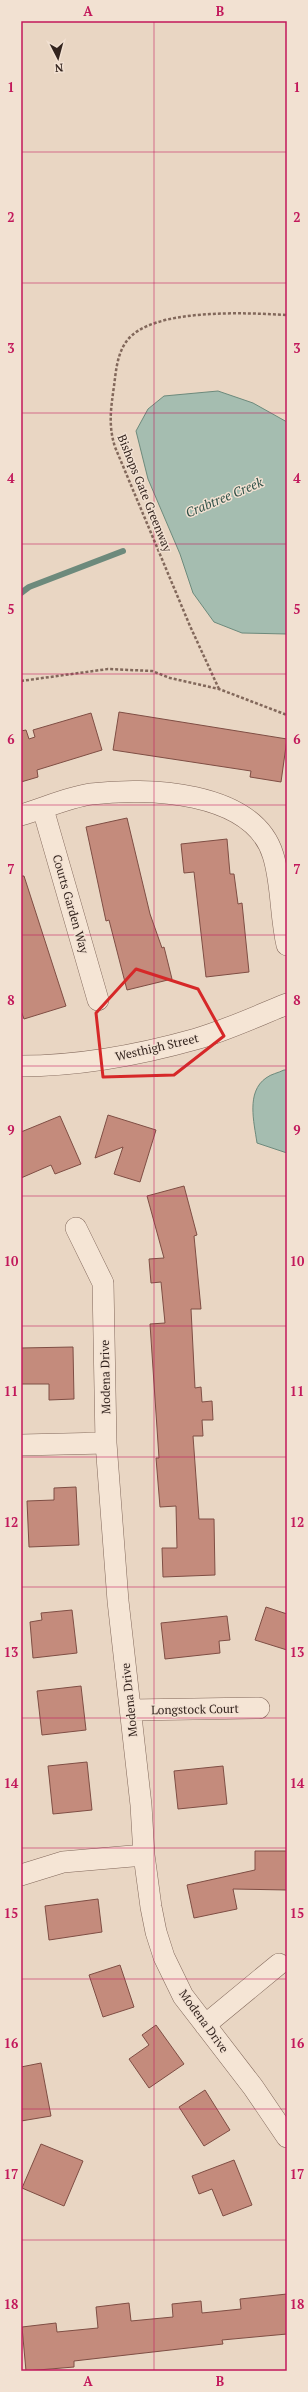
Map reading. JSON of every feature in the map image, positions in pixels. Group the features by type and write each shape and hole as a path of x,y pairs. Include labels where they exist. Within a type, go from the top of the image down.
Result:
{"street":[{"path":"21,815 90,794 156,791 204,800 232,809 256,826 273,854 287,945"},
{"name":"Courts Garden Way","path":"43,809 98,1000"},
{"name":"Westhigh Street","path":"21,1066 71,1064 112,1058 189,1041 287,1004"},
{"name":"Modena Drive","path":"76,1228 102,1283 106,1443 118,1601 131,1710 150,1907 164,1957 184,1996 253,2087 287,2137"},
{"path":"21,1445 106,1443"},
{"name":"Longstock Court","path":"131,1710 259,1708"},
{"path":"21,1875 63,1862 144,1855"},
{"path":"205,2025 279,1964"}],"path":[{"name":"Bishops Gate Greenway","path":"219,689 190,626 115,447 109,423 117,365 126,342 141,328 158,323 217,313 287,315"},
{"path":"21,681 108,669 130,668 152,671 170,678 219,689 287,714"}],"highlighted area":[{"path":"136,969 198,989 224,1036 174,1075 103,1077 96,1013"}],"water":[{"path":"218,391 253,403 287,422 287,634 242,633 214,622 193,593 180,554 148,479 136,431 148,409 164,396"},
{"path":"287,1070 287,1153 257,1143 253,1117 254,1099 260,1084 268,1077"}],"building":[{"path":"119,712 287,739 281,782 250,777 251,771 113,750"},
{"path":"91,713 102,750 37,770 38,777 21,782 21,731 26,730 29,739 35,737 33,730"},
{"path":"127,818 150,914 162,948 164,947 172,979 127,990 109,920 106,921 86,827"},
{"path":"227,839 230,874 234,874 238,904 242,903 249,972 206,977 194,872 184,873 181,844"},
{"path":"21,876 24,876 66,1006 24,1019 21,1011"},
{"path":"108,1115 156,1130 140,1182 114,1174 123,1147 95,1158"},
{"path":"60,1116 81,1164 55,1174 51,1165 21,1178 21,1132"},
{"path":"184,1186 197,1235 194,1236 201,1309 191,1309 195,1388 201,1387 202,1402 212,1401 213,1420 202,1420 203,1436 193,1436 199,1519 214,1519 215,1575 163,1577 162,1548 177,1548 176,1506 160,1507 156,1458 159,1458 150,1324 165,1323 161,1282 151,1283 149,1259 164,1258 147,1196"},
{"path":"73,1347 74,1399 49,1400 49,1384 21,1384 21,1348"},
{"path":"76,1487 79,1545 29,1547 27,1501 54,1500 54,1488"},
{"path":"266,1607 287,1614 287,1650 255,1640"},
{"path":"72,1610 77,1653 33,1658 30,1622 42,1620 41,1613"},
{"path":"227,1616 230,1640 219,1641 220,1653 165,1659 161,1623"},
{"path":"81,1686 86,1730 42,1735 37,1691"},
{"path":"87,1762 92,1810 53,1814 48,1766"},
{"path":"223,1766 227,1804 178,1809 174,1771"},
{"path":"255,1851 287,1851 287,1890 233,1889 237,1909 194,1918 187,1885 255,1870"},
{"path":"98,1899 102,1932 49,1940 45,1906"},
{"path":"120,1965 134,2007 103,2017 89,1975"},
{"path":"156,2025 184,2064 149,2088 129,2059 149,2045 142,2035"},
{"path":"41,2063 51,2116 21,2121 21,2067"},
{"path":"205,2090 230,2130 204,2146 179,2107"},
{"path":"41,2144 83,2161 64,2206 22,2188"},
{"path":"234,2160 252,2205 223,2216 212,2189 199,2194 192,2176"},
{"path":"287,2294 287,2334 222,2340 223,2344 74,2361 74,2367 26,2371 22,2327 56,2323 57,2332 98,2328 96,2307 129,2303 131,2321 173,2317 172,2304 201,2301 202,2313 241,2309 240,2299"}],"waterway":[{"name":"Crabtree Creek","path":"21,593 29,587 123,551"}]}
